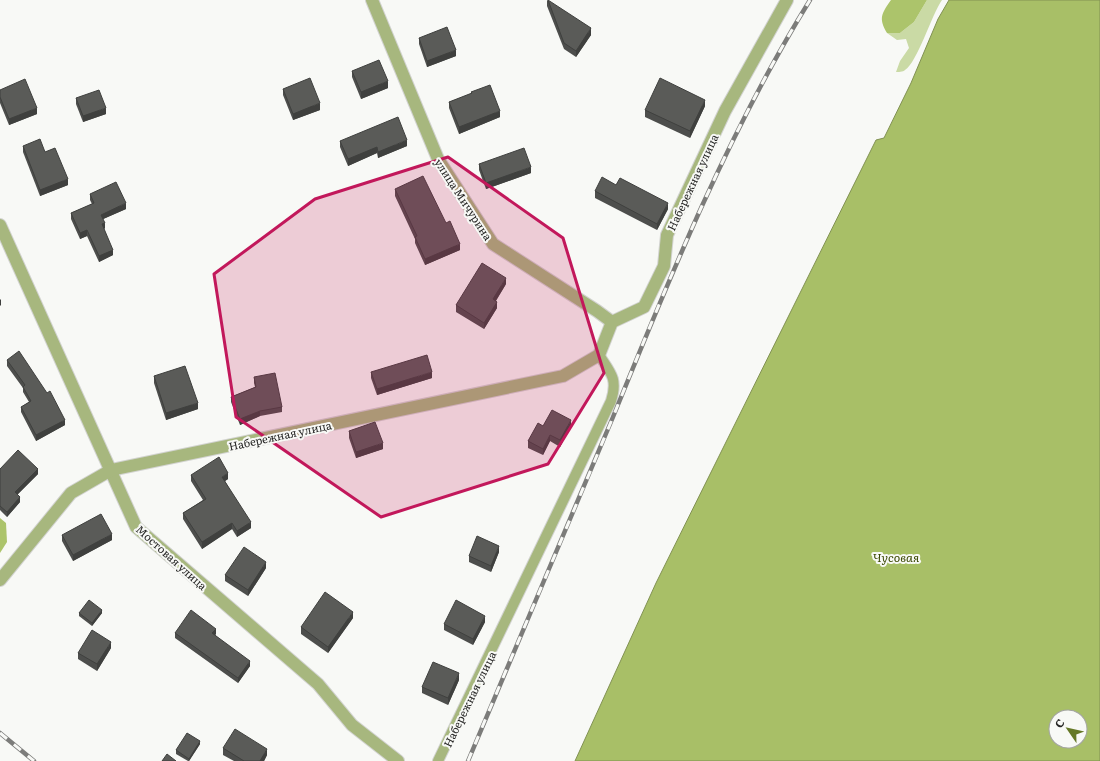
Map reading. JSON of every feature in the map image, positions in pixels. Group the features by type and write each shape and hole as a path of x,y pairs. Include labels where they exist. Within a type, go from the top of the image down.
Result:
{"street":[{"name":"улица Мичурина","path":"372,0 438,159 493,244 612,322"},
{"name":"Набережная улица","path":"612,322 644,307 664,266 667,235 718,125 787,0"},
{"name":"Мостовая улица","path":"0,225 136,527 318,684 352,725 398,761"},
{"path":"599,356 612,322"},
{"name":"Набережная улица","path":"0,580 71,493 111,470 563,376 599,356"}],"lane":[{"name":"Набережная улица","path":"438,761 612,401 615,390 613,374 599,356"}],"highlighted area":[{"path":"448,157 563,238 604,373 548,464 381,517 236,417 214,274 315,199"}],"shaded area":[{"path":"891,0 927,0 914,22 900,33 887,33 884,28 882,16"},
{"path":"927,0 942,0 910,66 902,72 896,72 900,61 909,48 906,39 897,40 887,33 900,33 914,22"},
{"path":"0,518 6,523 7,542 0,553"}],"water":[{"name":"Чусовая","path":"949,0 1100,0 1100,761 575,761 656,583 876,140 884,138 911,83 938,19"}],"building":[{"path":"548,0 591,28 576,51 564,43"},
{"path":"447,27 456,50 427,61 419,38"},
{"path":"379,60 388,81 361,92 352,71"},
{"path":"310,78 320,103 293,114 283,89"},
{"path":"660,78 705,100 690,131 645,110"},
{"path":"25,79 37,108 9,119 0,97 0,90"},
{"path":"490,85 500,111 459,127 449,102"},
{"path":"99,90 106,108 83,116 76,98"},
{"path":"398,117 407,140 378,152 377,147 348,159 340,141"},
{"path":"40,139 45,152 55,148 68,179 40,190 23,146"},
{"path":"524,148 531,167 486,183 479,164"},
{"path":"423,176 446,223 450,221 460,244 425,259 415,237 417,236 395,189"},
{"path":"602,177 616,185 620,178 668,203 657,224 595,191"},
{"path":"116,182 126,203 101,215 105,223 102,224 113,250 99,256 87,230 80,233 71,213 94,203 90,194"},
{"path":"482,263 506,278 493,299 497,302 484,323 456,305"},
{"path":"19,351 47,393 50,391 65,420 36,435 21,407 31,401 23,387 25,385 7,360"},
{"path":"427,355 432,372 377,389 371,372"},
{"path":"185,366 198,403 166,413 154,376"},
{"path":"275,373 282,407 260,411 240,419 231,397 256,387 254,377"},
{"path":"552,410 571,420 560,440 550,435 543,449 528,441 538,423 543,426"},
{"path":"375,422 383,443 356,452 349,431"},
{"path":"18,450 38,469 15,492 20,497 7,512 0,506 0,469"},
{"path":"219,457 228,473 222,477 251,522 237,531 232,523 202,542 183,513 206,499 191,475"},
{"path":"101,514 112,534 73,555 62,535"},
{"path":"477,536 499,546 491,566 469,556"},
{"path":"244,547 266,562 248,590 225,575"},
{"path":"325,592 353,612 328,647 301,627"},
{"path":"89,600 102,610 92,623 79,613"},
{"path":"456,600 485,616 473,639 444,624"},
{"path":"191,610 216,629 212,633 250,661 238,678 175,633"},
{"path":"92,630 111,642 97,664 78,653"},
{"path":"433,662 459,673 448,698 422,687"},
{"path":"235,729 267,749 260,761 244,761 223,748"},
{"path":"187,733 200,741 189,759 176,750"},
{"path":"167,754 176,761 162,761"}],"railway":[{"path":"468,761 679,257 727,152 753,100 810,0"},
{"path":"0,733 34,761"}]}
